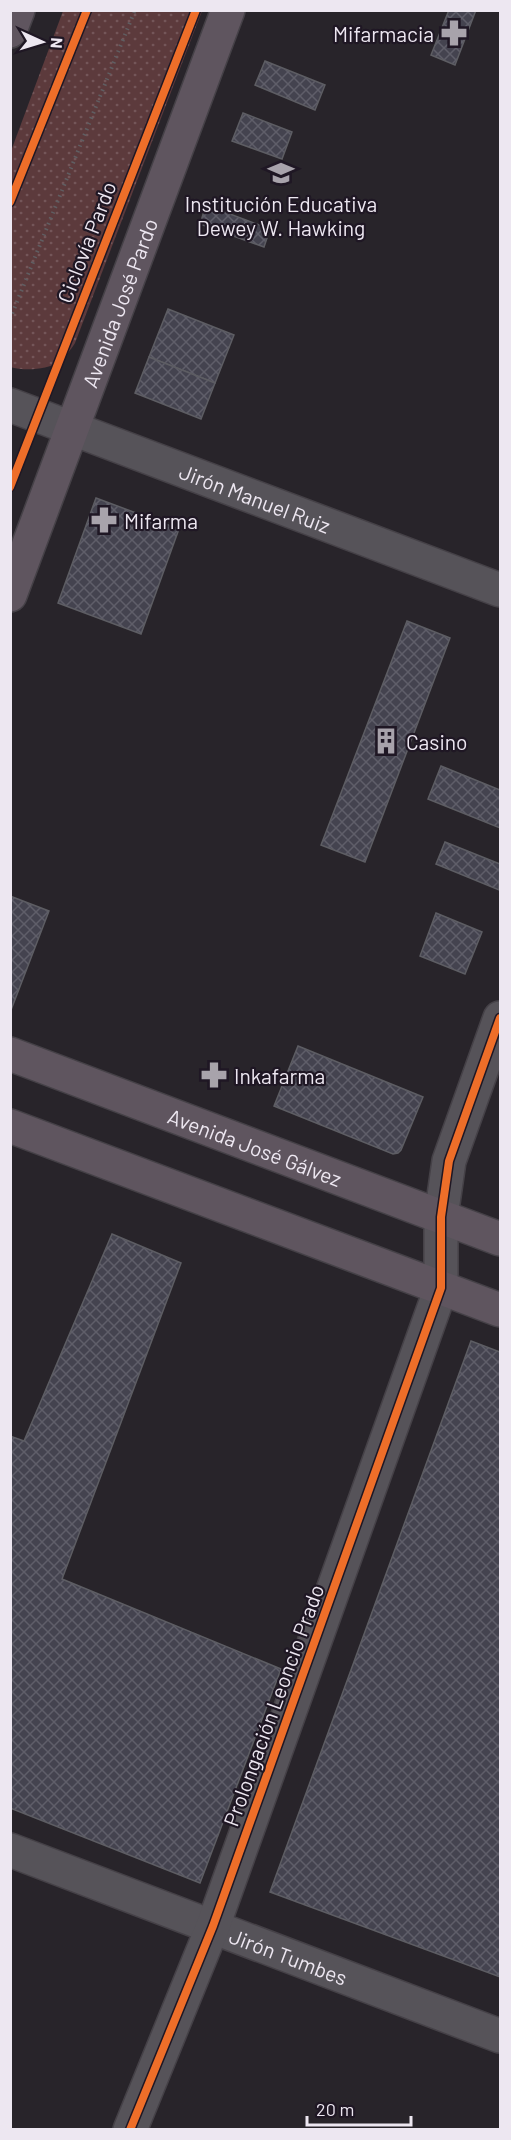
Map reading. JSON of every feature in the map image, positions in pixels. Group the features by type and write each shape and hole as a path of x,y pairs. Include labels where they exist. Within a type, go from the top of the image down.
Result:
{"main road":[{"path":"10,31 18,10"},
{"name":"Avenida José Pardo","path":"10,595 228,10"},
{"name":"Avenida José Gálvez","path":"10,1054 501,1239"},
{"path":"10,1126 501,1310"}],"street":[{"name":"Jirón Manuel Ruiz","path":"10,405 501,590"},
{"name":"Prolongación Leoncio Prado","path":"130,2130 213,1926 441,1288 441,1217 449,1161 501,1018"},
{"name":"Jirón Tumbes","path":"10,1850 501,2036"}],"path":[{"path":"10,319 135,10"}],"shaded area":[{"path":"63,11 202,11 75,343 54,365 35,369 16,368 10,367 11,151"}],"building":[{"name":"Mifarmacia","path":"449,10 476,10 455,65 431,55"},
{"path":"265,61 325,85 315,110 255,85"},
{"path":"243,113 292,132 282,159 232,141"},
{"path":"206,205 270,229 264,247 200,224"},
{"path":"168,309 234,335 215,383 149,357"},
{"path":"149,357 215,383 201,419 135,393"},
{"path":"96,498 179,529 141,634 58,603"},
{"name":"Casino","path":"407,621 450,638 365,862 321,845"},
{"path":"441,766 500,790 500,828 428,799"},
{"path":"445,842 500,864 499,890 436,864"},
{"path":"10,896 49,911 11,1010 10,1010"},
{"path":"436,913 482,932 465,974 420,956"},
{"path":"298,1046 423,1097 398,1153 393,1154 274,1106"},
{"path":"112,1234 181,1263 62,1579 281,1669 200,1883 10,1808 10,1436 24,1441"},
{"path":"471,1341 500,1352 500,1977 270,1892"}],"cycle path":[{"path":"10,202 87,10"},
{"name":"Ciclovía Pardo","path":"10,487 196,10"},
{"path":"130,2130 213,1926 441,1288 441,1217 449,1161 500,1018"}],"place":[{"name":"Mifarmacia","path":"454,33"},
{"name":"Institución Educativa Dewey W. Hawking","path":"281,173"},
{"name":"Mifarma","path":"104,520"},
{"name":"Casino","path":"386,741"},
{"name":"Inkafarma","path":"214,1075"}]}
